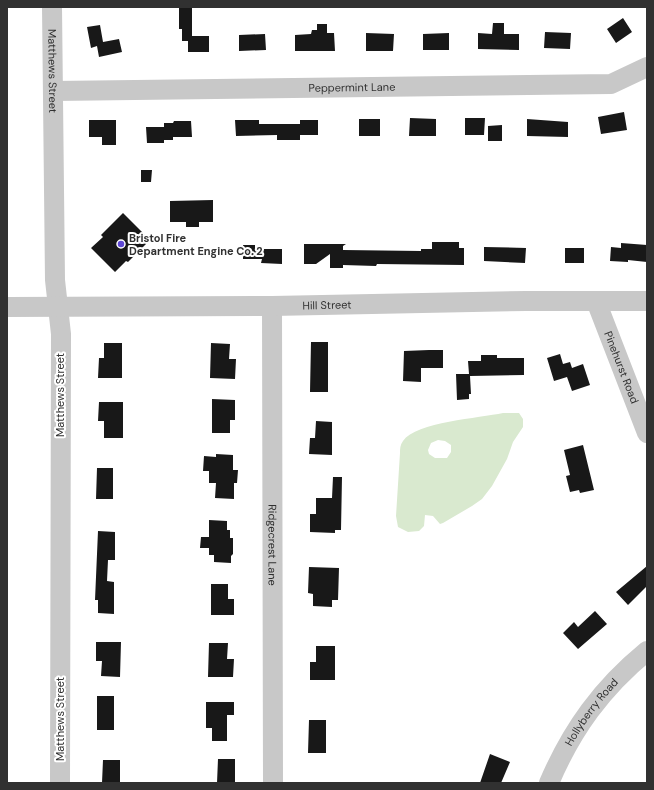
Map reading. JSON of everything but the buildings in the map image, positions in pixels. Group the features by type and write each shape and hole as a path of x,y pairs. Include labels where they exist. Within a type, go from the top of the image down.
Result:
{"street":[{"name":"Matthews Street","path":"52,7 55,280 61,334 60,783"},
{"name":"Peppermint Lane","path":"54,91 611,84 647,67"},
{"name":"Hill Street","path":"7,307 272,306 526,301 647,301"},
{"name":"Pinehurst Road","path":"596,301 647,433"},
{"name":"Ridgecrest Lane","path":"272,306 273,783"},
{"name":"Hollyberry Road","path":"548,783 572,734 594,704 604,692 647,650"}],"shaded area":[{"path":"503,413 519,413 523,419 523,427 513,442 507,459 492,486 482,499 440,524 433,516 425,515 424,526 419,531 408,532 398,527 396,516 400,448 403,441 421,429 434,425","holes":["438,440 445,441 451,445 451,452 447,458 435,458 429,454 428,450 431,443"]}],"place":[{"name":"Bristol Fire Department Engine Co. 2","path":"121,244"}]}
